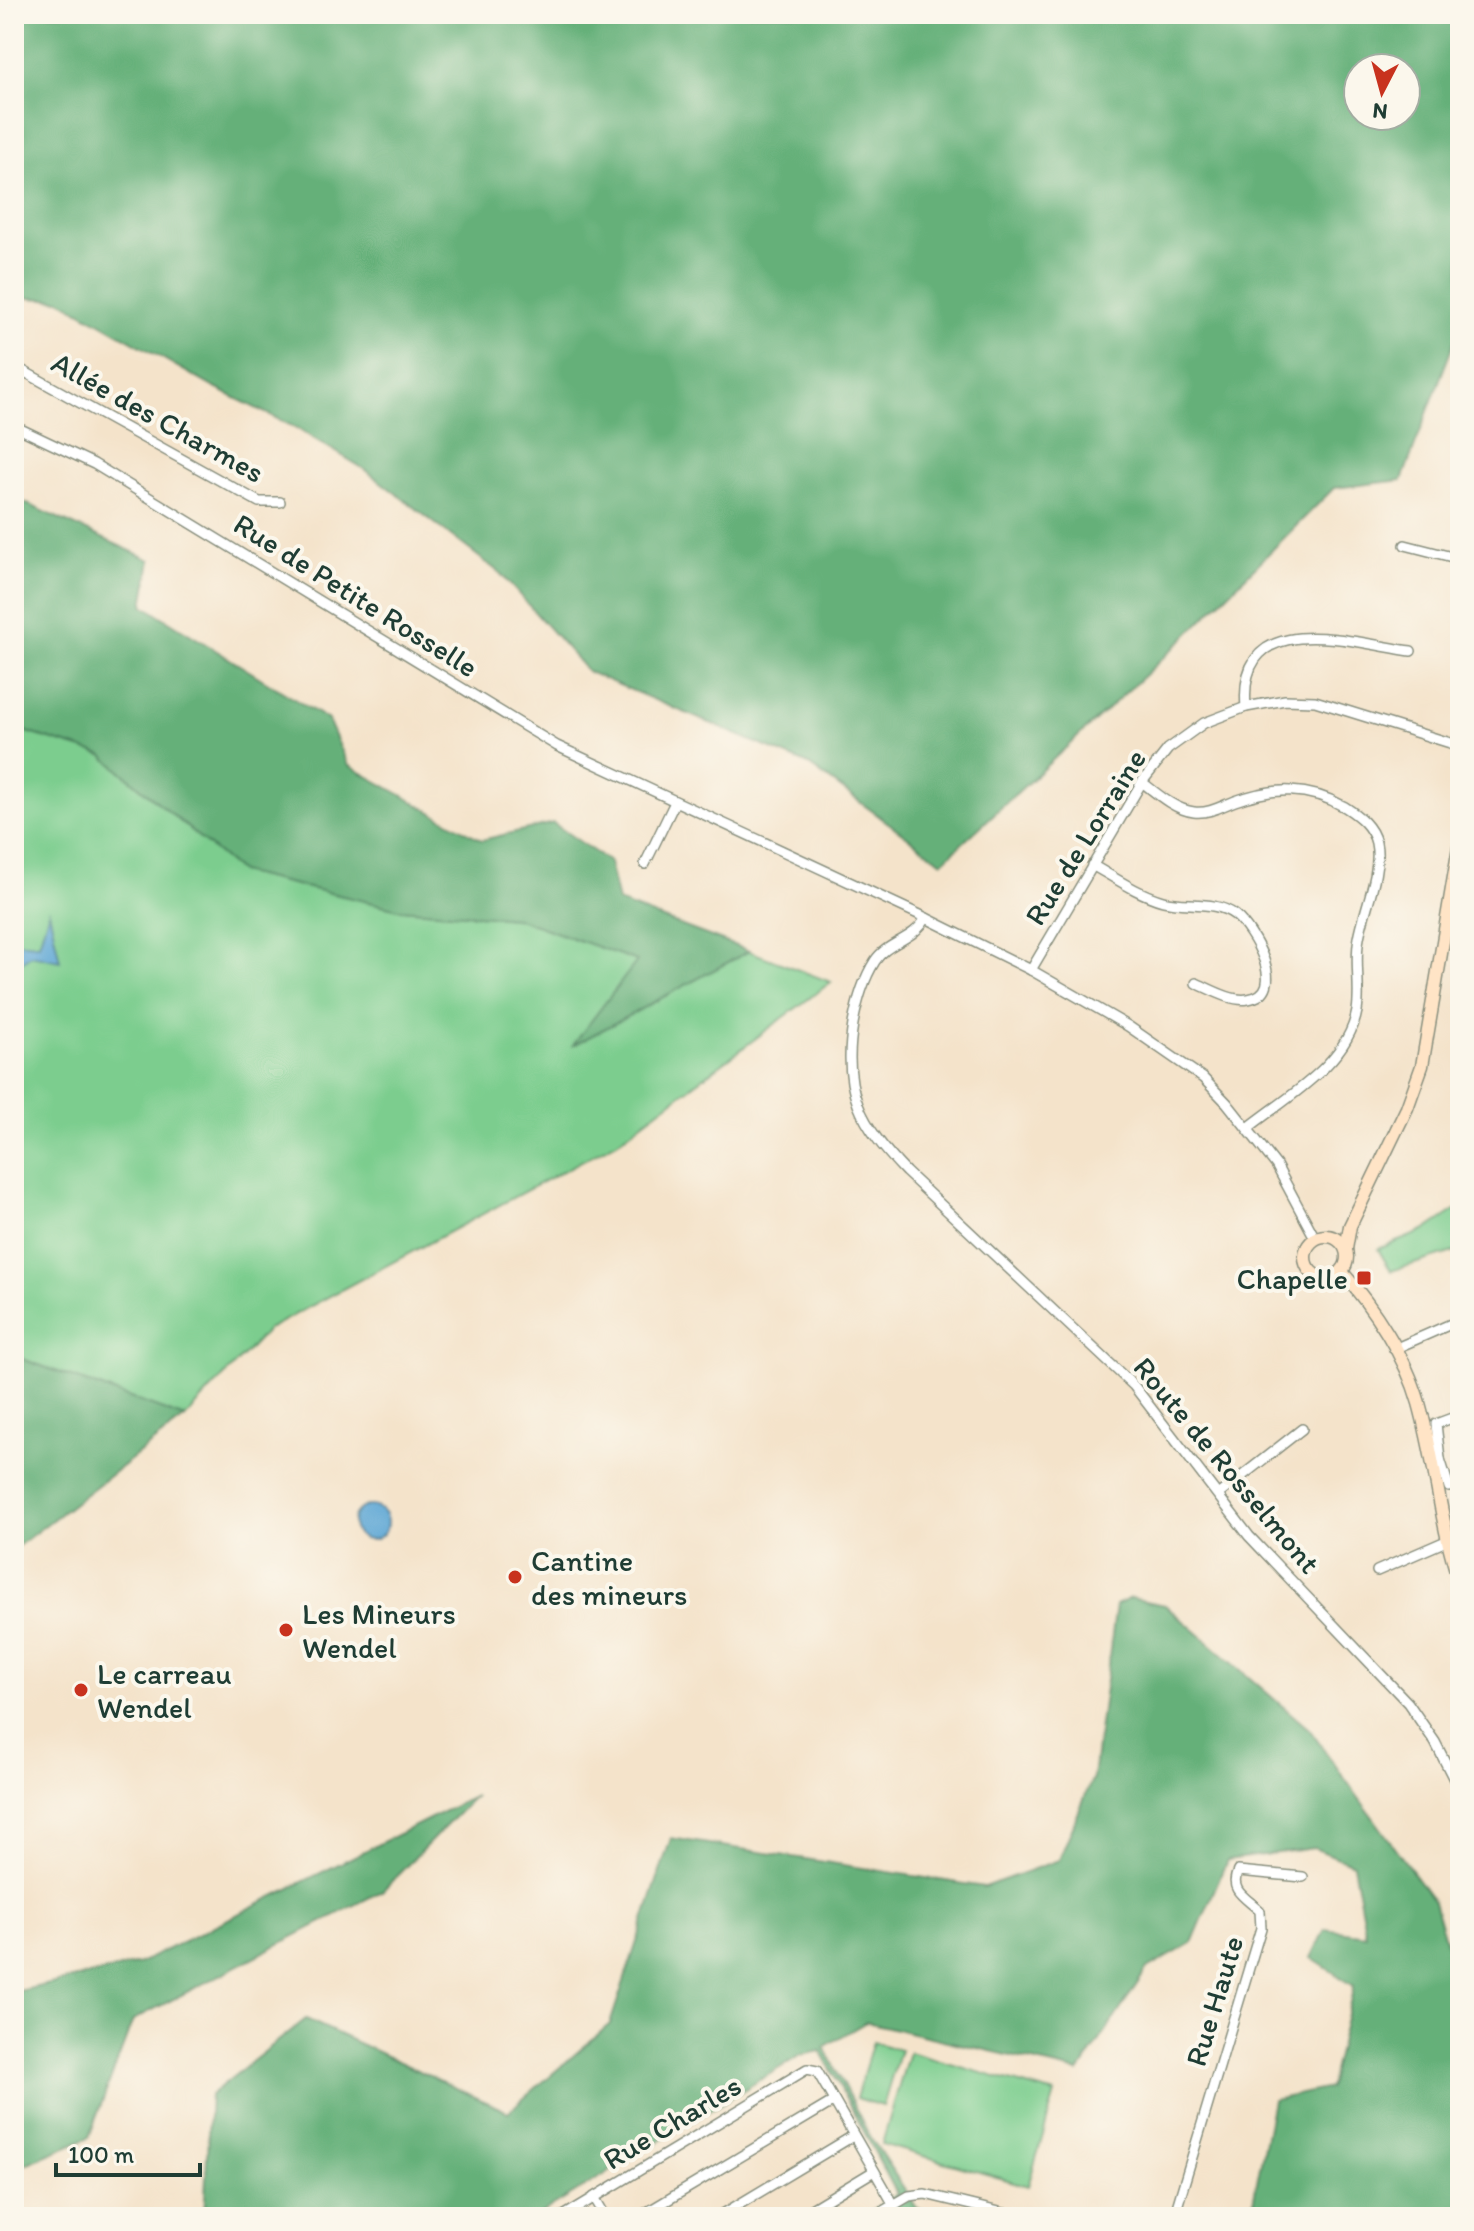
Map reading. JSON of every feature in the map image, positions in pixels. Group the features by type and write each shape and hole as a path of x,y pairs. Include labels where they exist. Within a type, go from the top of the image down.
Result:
{"main road":[{"path":"1350,1226 1309,1243 1304,1259 1311,1273 1327,1278 1342,1272 1350,1226 1407,1108 1422,1066 1460,841"},
{"path":"1332,1236 1346,1249"},
{"path":"1342,1272 1360,1292 1394,1349 1419,1404 1435,1460 1446,1541 1460,1583"}],"street":[{"name":"Allée des Charmes","path":"14,366 259,502 280,502"},
{"name":"Rue de Petite Rosselle","path":"14,426 94,464 547,741 867,889 1031,970 1128,1026 1203,1078 1248,1128 1282,1175 1315,1238"},
{"path":"1405,545 1460,559"},
{"path":"1246,707 1248,667 1260,649 1283,640 1313,637 1411,651"},
{"name":"Rue de Lorraine","path":"1031,970 1142,782 1168,749 1204,723 1246,707 1285,700 1315,701 1460,746"},
{"path":"1142,782 1182,809 1197,813 1275,789 1314,794 1336,802 1363,820 1376,843 1377,860 1357,948 1359,992 1352,1029 1343,1046 1307,1082 1248,1128"},
{"path":"645,864 675,802"},
{"path":"1092,865 1144,894 1179,904 1222,908 1245,924 1267,966 1267,983 1261,993 1249,999 1237,998 1196,983"},
{"name":"Route de Rosselmont","path":"926,918 913,936 877,957 857,997 848,1070 853,1094 865,1122 878,1143 906,1172 1134,1386 1249,1536 1408,1703 1435,1742 1460,1791"},
{"path":"1394,1349 1460,1320"},
{"path":"1460,1415 1436,1424 1435,1460 1449,1487 1460,1484"},
{"path":"1219,1494 1302,1429"},
{"path":"1377,1571 1446,1541"},
{"name":"Rue Haute","path":"1174,2217 1261,1928 1260,1911 1235,1890 1233,1880 1238,1871 1303,1877"},
{"name":"Rue Charles","path":"562,2217 807,2069 817,2071 834,2101"},
{"path":"639,2217 834,2101 894,2205"},
{"path":"718,2217 853,2136"},
{"path":"798,2217 874,2171"},
{"path":"873,2217 909,2196 925,2194 1020,2217"},
{"path":"594,2197 606,2217"}],"green space":[{"path":"14,14 1460,14 1460,326 1402,480 1334,488 1174,648 942,862 809,765 588,672 500,573 364,469 298,429 213,387 60,300 14,297"},
{"path":"14,498 151,560 143,605 328,720 348,765 482,840 553,823 609,862 618,902 749,951 572,1046 637,961 516,918 399,909 240,872 102,755 14,728"},
{"path":"14,728 102,755 240,872 399,909 516,918 638,961 574,1045 749,951 831,982 617,1142 268,1329 185,1418 14,1356"},
{"path":"1460,1207 1460,1250 1391,1271 1378,1249 1424,1231"},
{"path":"14,1356 185,1418 14,1549"},
{"path":"1131,1598 1165,1605 1309,1729 1434,1902 1460,1990 1460,2217 1250,2217 1273,2100 1329,2088 1354,1986 1311,1958 1325,1929 1366,1935 1353,1864 1314,1848 1227,1860 1192,1943 1147,1969 1079,2072 866,2022 824,2047 869,2135 917,2208 947,2217 861,2217 897,2194 821,2051 801,2055 535,2217 204,2217 210,2095 306,2019 508,2112 610,2024 671,1838 984,1887 1059,1860 1093,1777 1116,1605"},
{"path":"475,1796 382,1891 133,2020 89,2137 14,2169 14,1992 138,1964"},
{"path":"873,2042 900,2050 883,2106 856,2098"},
{"path":"909,2052 1055,2094 1028,2186 882,2144"}],"water":[{"path":"49,911 60,961 31,955 14,967 14,942 39,944"},
{"path":"370,1506 382,1511 387,1523 382,1535 370,1540 358,1535 353,1523 358,1511"}],"place":[{"name":"Chapelle","path":"1364,1278"},
{"name":"Cantine des mineurs","path":"515,1577"},
{"name":"Les Mineurs Wendel","path":"286,1630"},
{"name":"Le carreau Wendel","path":"81,1690"}]}
